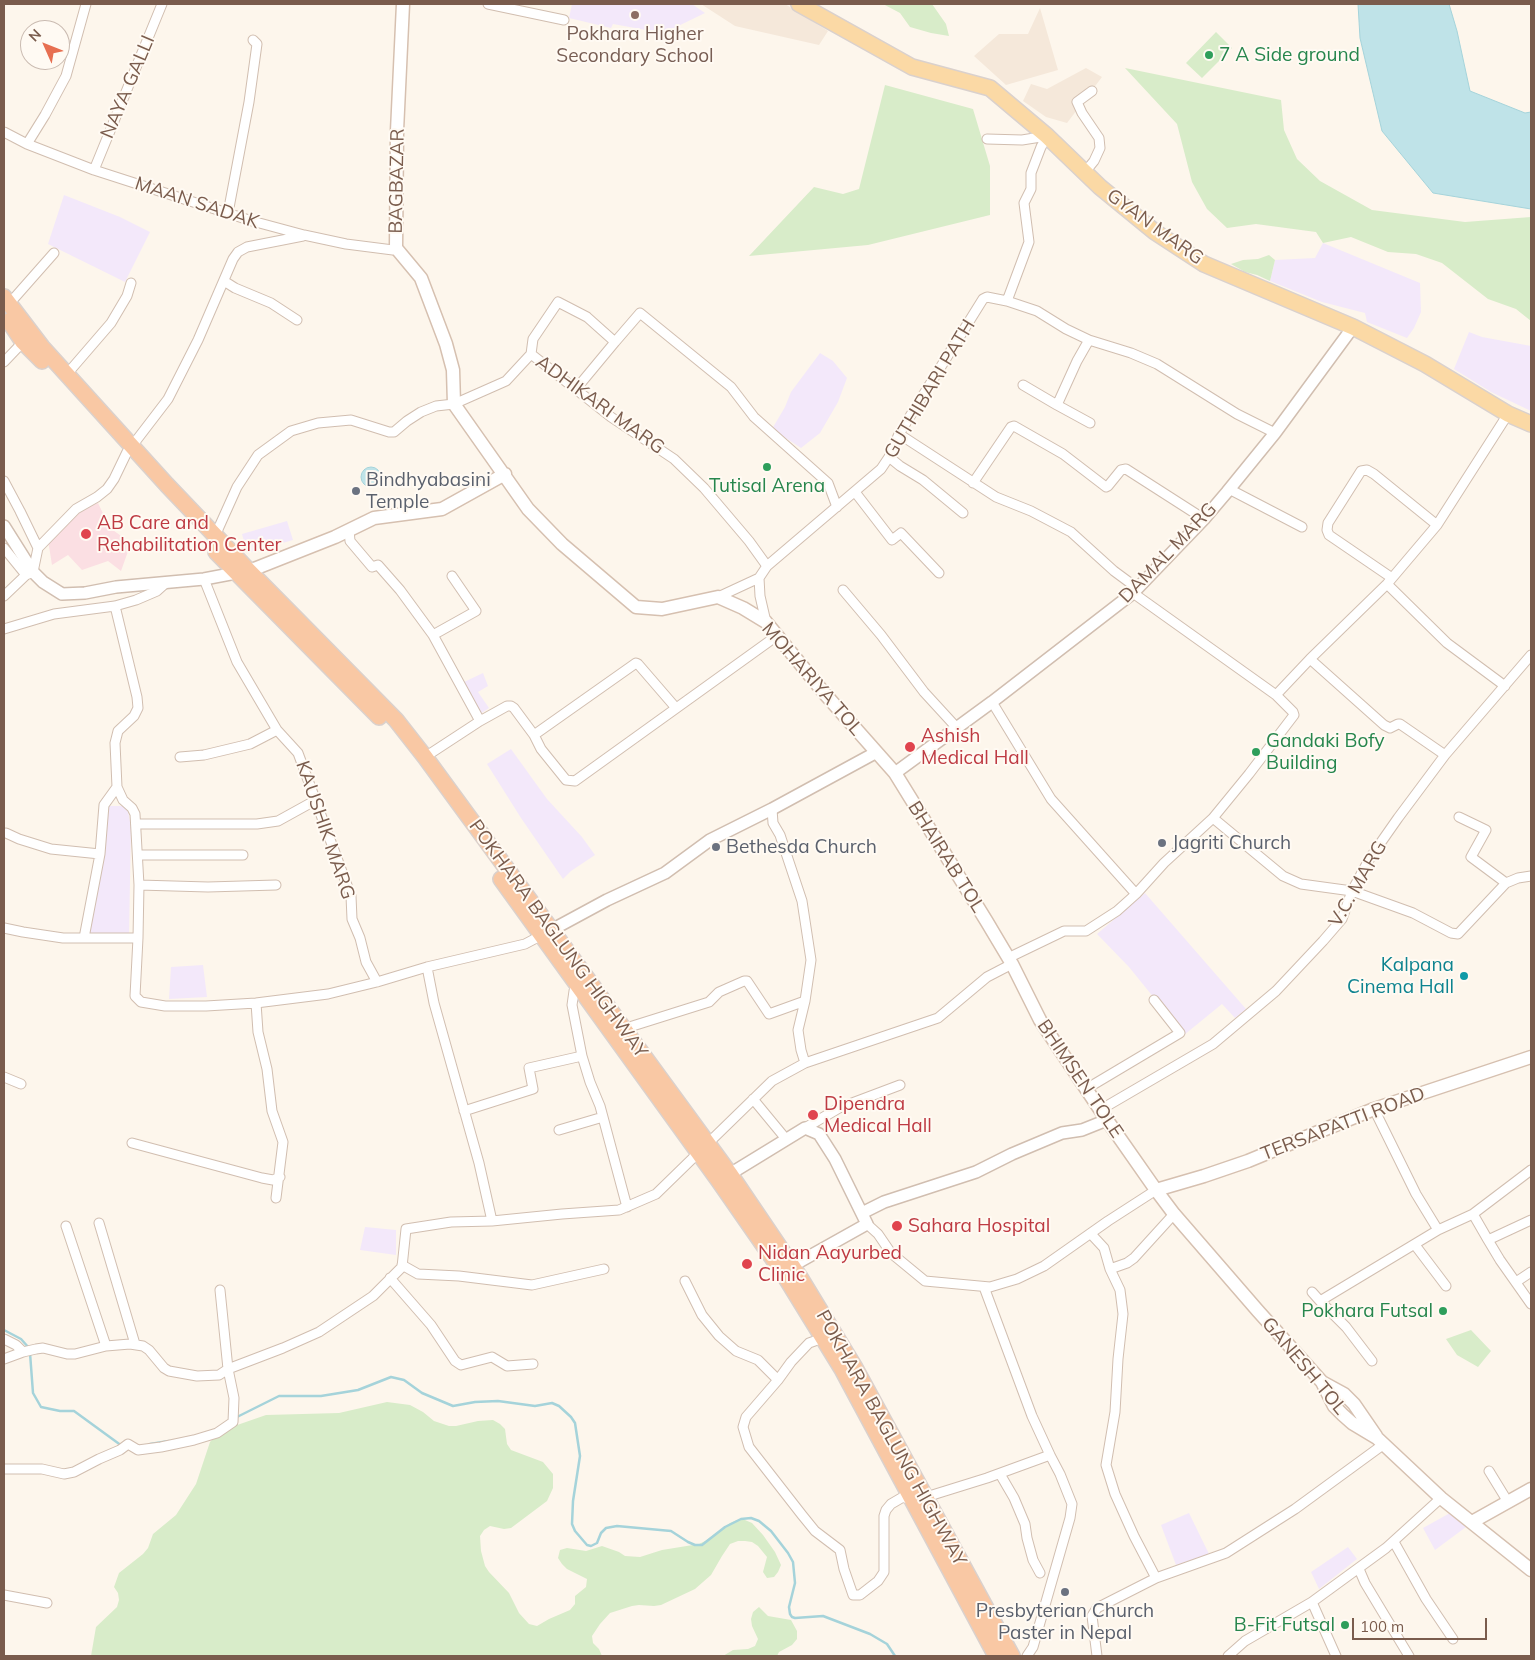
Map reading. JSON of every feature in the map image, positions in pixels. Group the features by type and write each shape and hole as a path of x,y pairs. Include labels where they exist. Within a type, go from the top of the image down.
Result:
{"highway":[{"name":"POKHARA BAGLUNG HIGHWAY","path":"5,305 24,342 215,536 242,572 390,728 624,1029 703,1148"},
{"name":"POKHARA BAGLUNG HIGHWAY","path":"5,305 129,449 180,514 396,720 425,757 547,932 577,984 792,1266 855,1368 996,1656"},
{"name":"POKHARA BAGLUNG HIGHWAY","path":"725,1178 842,1369 1012,1656"}],"main road":[{"name":"BAGBAZAR","path":"403,4 397,131 396,248 421,278 446,344 452,370 454,404"},
{"name":"GYAN MARG","path":"800,4 912,67 990,88 1047,136 1100,187 1155,232 1204,264 1353,327 1425,364 1508,414 1531,424"},
{"path":"454,404 528,509 562,544 636,607 662,609 718,597"},
{"path":"242,572 286,557 374,518 442,509 505,474"},
{"name":"MOHARIYA TOL","path":"718,597 743,608 766,622 875,753"},
{"name":"BHAIRAB TOL","path":"875,753 895,773 1010,961"},
{"name":"BHIMSEN TOLE","path":"1010,961 1040,1020 1156,1190"},
{"name":"TERSAPATTI ROAD","path":"1156,1190 1248,1161 1374,1108 1531,1057"},
{"name":"GANESH TOL","path":"1156,1190 1174,1214 1322,1382 1344,1394 1354,1404 1380,1441"},
{"path":"1380,1441 1440,1498 1531,1570"},
{"path":"1472,1522 1531,1489"}],"street":[{"path":"27,144 66,76 86,4"},
{"name":"NAYA GALLI","path":"94,170 162,4"},
{"path":"488,4 564,20"},
{"path":"228,213 249,102 257,44 252,40"},
{"path":"1085,172 1094,161 1100,148 1099,138 1082,113 1078,102 1092,91"},
{"name":"MAAN SADAK","path":"4,132 27,144 94,170 252,221 304,236 346,244 393,250 396,248"},
{"path":"987,139 1022,140 1047,136"},
{"path":"1047,136 1040,147 1032,173 1031,189 1024,203 1028,242 1008,301 1036,311 1066,330 1089,340 1131,353 1157,364 1237,414 1275,432"},
{"path":"4,596 30,573 38,548 76,510 97,497 114,479 129,449 168,399 198,340 233,259 238,252 247,247 304,236"},
{"path":"5,305 54,253"},
{"path":"224,281 235,288 271,303 297,320"},
{"path":"66,374 111,323 127,296 131,283"},
{"name":"GUTHIBARI PATH","path":"759,578 767,566 881,469 889,457 899,434 983,299 1008,301"},
{"name":"ADHIKARI MARG","path":"615,342 587,317 558,302 533,339 531,354 611,417 674,459 710,496 749,541 767,566"},
{"path":"576,389 640,313 730,387 754,417 828,483 837,507"},
{"name":"DAMAL MARG","path":"895,773 992,702 1135,591 1204,519 1229,489 1275,432 1353,327"},
{"path":"1057,405 1089,340"},
{"path":"4,362 24,342"},
{"path":"215,536 238,487 258,455 290,430 318,423 352,420 394,432 421,412 436,406 454,404 506,381 531,354"},
{"path":"1023,386 1090,423"},
{"path":"1276,695 1389,581 1438,525 1508,414"},
{"path":"973,483 1011,427 1014,426 1063,454 1106,487 1121,470 1126,469 1185,505 1204,519"},
{"path":"4,1360 23,1352 43,1348 75,1354 106,1346 135,1344 149,1350 164,1368 169,1371 179,1374 219,1375 228,1369 319,1332 373,1296 402,1265 406,1229 451,1222 492,1222 619,1210 656,1194 772,1081 805,1064 938,1018 986,977 1010,961 1064,931 1086,931 1117,911 1213,818 1291,720 1294,715 1293,712 1276,695 1135,591 1070,532 1031,511 996,497 899,434"},
{"path":"889,457 923,480 963,513"},
{"path":"1438,525 1367,470 1361,471 1328,523 1327,530 1329,535 1389,581 1447,644 1505,686"},
{"path":"4,481 38,548"},
{"path":"1229,489 1302,527"},
{"path":"855,492 892,540 901,533 939,573"},
{"path":"4,526 30,573"},
{"path":"349,530 350,541 372,567 378,565 395,584 433,635 480,721"},
{"path":"4,548 30,573 62,594 86,593 116,587 204,579 242,572"},
{"path":"433,635 476,611 452,576"},
{"path":"718,597 759,578 760,596 766,622"},
{"name":"KAUSHIK MARG","path":"204,579 237,662 277,730 298,753 351,896 352,919 360,938 366,962 377,982"},
{"path":"4,629 54,614 115,606 154,593 167,582"},
{"path":"843,590 881,635 924,692 957,728"},
{"path":"115,606 138,708 134,716 118,731 115,752 117,787 122,800 132,808 135,814 139,885 135,996 141,1002 165,1006 190,1006 256,1003 328,994 427,967 526,944 607,900 665,873 710,840 875,753"},
{"path":"425,757 480,721 507,706 511,706 534,735 541,749 566,780 575,781 778,635"},
{"name":"V.C. MARG","path":"1104,1115 1213,1044 1276,991 1323,942 1342,919 1352,891 1370,858 1398,818 1445,755 1531,655"},
{"path":"1310,659 1384,725 1390,728 1400,724 1445,755"},
{"path":"534,735 636,663 676,708"},
{"path":"992,702 1050,799 1136,894"},
{"path":"180,757 204,755 250,744 277,730"},
{"path":"84,938 100,854 104,805 117,787"},
{"path":"136,824 257,824 278,821 316,800"},
{"path":"772,809 773,823 780,835 802,901 811,960 805,1001 798,1030 800,1050 805,1064"},
{"path":"1458,817 1486,830 1471,857 1506,883"},
{"path":"1213,818 1283,876 1301,884 1352,891 1413,913 1451,933 1458,934 1506,883 1518,878 1531,876"},
{"path":"6,833 51,849 100,854"},
{"path":"138,854 243,855"},
{"path":"139,885 208,887 276,885"},
{"path":"4,928 63,938 138,938"},
{"path":"427,967 434,1003 479,1163 492,1222"},
{"path":"624,1029 710,1002 721,991 744,981 747,981 769,1014 805,1001"},
{"path":"577,984 572,1005 582,1056 603,1117 627,1207"},
{"path":"1086,1088 1180,1033 1154,1000"},
{"path":"256,1003 258,1032 267,1069 272,1111 283,1142 276,1198"},
{"path":"464,1111 532,1089 529,1068 582,1056"},
{"path":"4,1078 21,1084"},
{"path":"725,1178 839,1108 900,1085"},
{"path":"753,1099 786,1139"},
{"path":"1374,1108 1416,1194 1438,1230"},
{"path":"862,1213 884,1202 976,1172 1012,1154 1062,1133 1082,1130 1104,1115"},
{"path":"559,1130 603,1117"},
{"path":"804,1128 819,1134 835,1160 868,1224 878,1234 891,1254 925,1281 984,1287 1017,1279 1044,1266 1156,1190"},
{"path":"132,1143 262,1178 273,1180 280,1177"},
{"path":"1320,1301 1438,1230 1473,1214 1531,1170"},
{"path":"1110,1269 1127,1263 1134,1258 1174,1214"},
{"path":"1473,1214 1531,1304"},
{"path":"1488,1240 1531,1220"},
{"path":"99,1223 135,1344"},
{"path":"792,1266 868,1224"},
{"path":"66,1226 106,1346"},
{"path":"1091,1234 1104,1248 1110,1269 1120,1290 1122,1314 1115,1412 1106,1465 1115,1494 1156,1578"},
{"path":"1415,1245 1446,1286"},
{"path":"402,1265 418,1274 459,1276 532,1285 604,1269"},
{"path":"1516,1282 1531,1272"},
{"path":"390,1278 431,1325 455,1361 461,1364 492,1357 507,1366 533,1364"},
{"path":"685,1281 702,1315 719,1336 736,1351 758,1360 778,1380"},
{"path":"984,1287 1032,1416 1072,1504 1070,1518 1033,1646 1027,1656"},
{"path":"4,1469 42,1469 64,1474 74,1472 120,1450 128,1444 138,1450 161,1447 194,1440 218,1432 233,1422 234,1398 228,1369 220,1290"},
{"path":"1312,1292 1346,1327 1372,1361"},
{"path":"823,1338 809,1343 791,1362 746,1417 744,1427 749,1447 815,1531 840,1550 853,1595 860,1595 878,1581 884,1572 884,1516 891,1504 903,1497 919,1499 1000,1474 1050,1455"},
{"path":"4,1339 16,1345 23,1352"},
{"path":"1097,1656 1092,1616 1096,1608 1156,1578 1226,1553 1295,1509 1380,1441"},
{"path":"1489,1471 1508,1502"},
{"path":"1000,1474 1014,1498 1025,1524 1031,1553 1040,1573"},
{"path":"1228,1656 1245,1641 1312,1602 1359,1569 1394,1542 1440,1498"},
{"path":"1394,1542 1426,1599 1453,1639"},
{"path":"1359,1569 1365,1583 1409,1656"},
{"path":"4,1595 47,1603"},
{"path":"1312,1602 1336,1656"}],"shaded area":[{"name":"Pokhara Higher Secondary School","path":"572,4 692,4 705,13 670,30 646,30 613,24 611,28 569,18"},
{"path":"701,4 785,4 828,31 819,45 735,26"},
{"path":"1040,8 1058,70 1006,85 974,56 999,34 1028,34"},
{"path":"1086,68 1102,77 1067,123 1046,117 1023,101 1031,84 1047,89"},
{"path":"64,195 120,217 150,232 125,282 48,244"},
{"path":"1323,243 1420,283 1421,312 1407,338 1367,322 1365,313 1322,302 1270,281 1275,260 1315,258"},
{"path":"1469,332 1482,337 1531,346 1531,411 1491,392 1454,369"},
{"path":"820,353 833,361 847,378 838,402 820,433 801,448 772,429 785,407 791,392"},
{"name":"AB Care and Rehabilitation Center","path":"98,503 110,528 131,543 121,571 108,561 82,570 68,555 52,565 48,540 74,513"},
{"path":"287,521 293,540 247,553 242,534"},
{"path":"483,673 488,686 478,692 489,708 480,714 462,683"},
{"path":"511,749 547,799 582,837 595,855 571,871 563,879 487,764"},
{"path":"106,806 127,806 131,827 129,936 86,934"},
{"path":"1145,893 1246,1009 1235,1018 1222,1004 1184,1035 1129,967 1097,934"},
{"path":"203,965 207,997 169,999 171,967"},
{"path":"365,1227 396,1230 396,1255 360,1250"},
{"path":"1189,1513 1209,1554 1176,1565 1161,1525"},
{"path":"1450,1513 1466,1527 1435,1550 1423,1528"},
{"path":"1348,1547 1357,1559 1319,1589 1311,1572"}],"green space":[{"path":"883,4 932,4 946,24 949,36 910,27 900,13"},
{"name":"7 A Side ground","path":"1216,32 1232,48 1202,78 1186,63"},
{"path":"1125,68 1281,100 1284,130 1297,159 1320,181 1372,210 1465,222 1531,217 1531,321 1516,309 1488,299 1442,263 1416,254 1388,252 1351,237 1323,243 1316,232 1256,224 1227,228 1207,209 1192,182 1177,124"},
{"path":"885,85 973,109 990,166 990,215 868,245 749,256 814,187 843,194 859,189"},
{"path":"1269,255 1275,260 1270,281 1245,272 1231,264 1243,260 1258,259"},
{"path":"1471,1330 1491,1351 1478,1367 1457,1355 1446,1339"},
{"path":"387,1402 410,1405 434,1421 449,1426 493,1420 505,1429 507,1444 511,1450 543,1462 553,1474 553,1488 547,1501 511,1528 504,1529 490,1526 480,1536 485,1566 509,1593 519,1613 529,1624 537,1626 570,1610 575,1604 575,1596 586,1587 587,1579 567,1569 558,1558 560,1550 567,1548 586,1551 602,1546 625,1556 640,1557 662,1550 699,1544 730,1523 737,1520 745,1520 752,1523 763,1535 775,1552 781,1565 774,1577 767,1578 763,1572 767,1557 758,1546 752,1542 745,1541 730,1544 711,1575 695,1589 661,1605 632,1606 610,1613 592,1636 593,1643 599,1649 602,1656 91,1656 96,1627 117,1607 118,1593 114,1587 119,1573 143,1554 148,1548 153,1534 176,1515 196,1484 210,1442 220,1431 266,1415 339,1413"},
{"path":"759,1607 768,1616 791,1620 797,1631 797,1639 792,1645 779,1652 777,1656 723,1656 733,1650 748,1649 755,1646 758,1639 751,1619 753,1612"}],"water":[{"path":"1358,4 1449,4 1470,91 1525,113 1531,112 1531,209 1433,193 1382,131 1360,38"},
{"path":"367,467 375,467 381,473 381,481 375,487 367,487 361,481 361,473"}],"waterway":[{"path":"4,1330 21,1339 29,1348"},
{"path":"30,1353 33,1393 41,1407 60,1411 74,1411 122,1446"},
{"path":"235,1418 279,1396 321,1396 358,1390 391,1377 404,1380 422,1393 453,1406 475,1402 498,1401 535,1406 552,1403 559,1406 575,1423 580,1456 573,1501 572,1524 575,1531 587,1545 591,1546 597,1543 601,1533 606,1528 617,1526 671,1531 688,1542 702,1545 725,1527 741,1519 751,1518 759,1521 771,1531 793,1562 795,1583 789,1607 792,1617 823,1616 870,1634 887,1644 895,1656"},
{"path":"150,1444 169,1441"}],"place":[{"name":"Pokhara Higher Secondary School","path":"635,15"},
{"name":"7 A Side ground","path":"1209,55"},
{"name":"Tutisal Arena","path":"767,467"},
{"name":"Bindhyabasini Temple","path":"356,491"},
{"name":"AB Care and Rehabilitation Center","path":"86,534"},
{"name":"Ashish Medical Hall","path":"910,747"},
{"name":"Gandaki Bofy Building","path":"1256,752"},
{"name":"Jagriti Church","path":"1162,843"},
{"name":"Bethesda Church","path":"716,847"},
{"name":"Kalpana Cinema Hall","path":"1464,976"},
{"name":"Dipendra Medical Hall","path":"813,1115"},
{"name":"Sahara Hospital","path":"897,1226"},
{"name":"Nidan Aayurbed Clinic","path":"747,1264"},
{"name":"Pokhara Futsal","path":"1443,1311"},
{"name":"Presbyterian Church Paster in Nepal","path":"1065,1592"},
{"name":"B-Fit Futsal","path":"1345,1625"}]}
